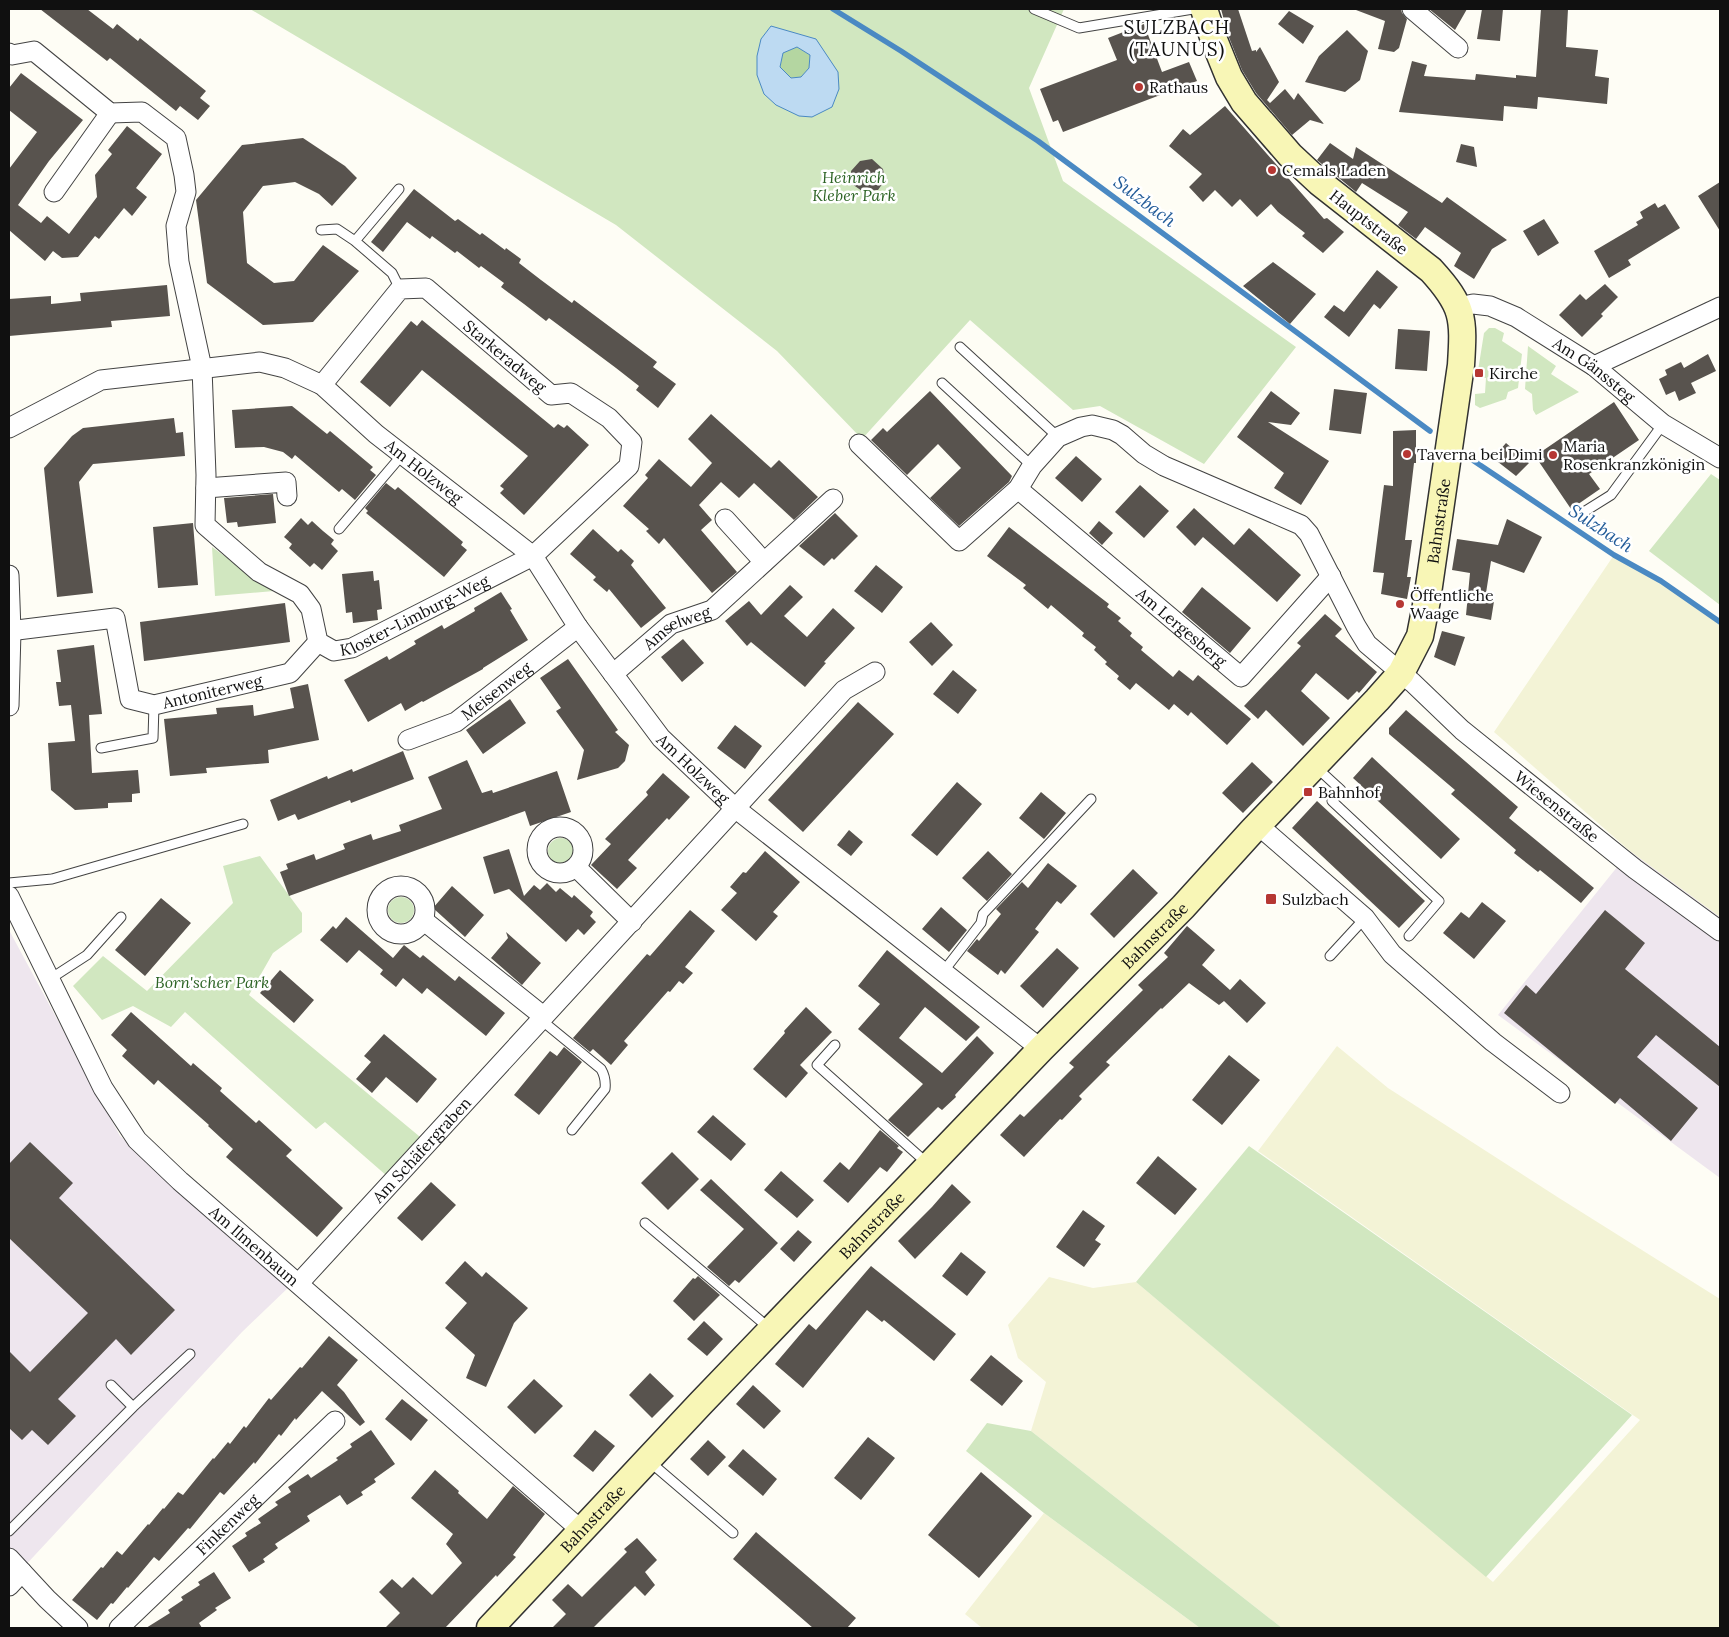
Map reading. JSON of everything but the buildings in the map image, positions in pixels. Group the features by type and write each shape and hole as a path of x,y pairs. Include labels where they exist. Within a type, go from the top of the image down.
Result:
{"street":[{"name":"Hauptstraße","path":"1204,9 1229,77 1250,108 1290,156 1318,182 1431,270 1450,291 1459,308"},
{"path":"1412,9 1458,48"},
{"path":"10,55 34,51 110,113 54,192"},
{"name":"Kloster-Limburg-Weg","path":"110,113 142,112 176,138 186,192 176,226 179,262 202,368 206,488 205,525 259,572 300,594 311,609 318,642 334,650 352,648 533,556"},
{"name":"Starkeradweg","path":"400,289 426,288 551,395 571,393 609,418 632,442 629,466 533,556"},
{"path":"322,385 400,289"},
{"name":"Am Gänssteg","path":"1459,308 1473,304 1490,306 1507,314 1594,366 1663,424 1720,458"},
{"path":"1594,366 1720,307"},
{"name":"Bahnstraße","path":"490,1628 771,1330 1041,1050 1183,907 1401,674 1420,636 1427,600 1461,365 1463,332 1459,308"},
{"name":"Am Holzweg","path":"9,428 101,380 260,362 284,368 322,385 376,434 533,556 578,628 661,738 734,808 1041,1050"},
{"path":"859,444 959,541 1018,490 1032,466 1058,437 1081,427 1092,426 1112,430 1122,435 1152,460 1301,526 1309,534 1367,644 1401,674"},
{"path":"206,488 286,482 287,496"},
{"name":"Am Lergesberg","path":"1018,490 1241,677 1331,576"},
{"name":"Amselweg","path":"613,674 671,624 712,610 833,499"},
{"path":"725,519 764,562"},
{"path":"9,575 9,706"},
{"name":"Antoniterweg","path":"10,631 115,618 130,699 154,705 290,673 318,642"},
{"name":"Meisenweg","path":"408,740 456,722 578,628"},
{"name":"Am Holzweg","path":"734,808 844,690 875,672"},
{"name":"Wiesenstraße","path":"1401,674 1470,736 1635,868 1720,931"},
{"name":"Am Schäfergraben","path":"299,1283 632,922 734,808"},
{"path":"1258,825 1365,918 1392,954 1493,1042 1560,1092"},
{"path":"576,867 632,922"},
{"name":"Am Ilmenbaum","path":"9,896 14,918 50,979 103,1088 137,1140 180,1181 582,1531"},
{"path":"423,920 542,1018"},
{"name":"Finkenweg","path":"119,1628 335,1421"},
{"path":"9,1558 78,1628"},
{"path":"9,1586 22,1572"}],"lane":[{"path":"1034,9 1079,28 1193,9"},
{"path":"355,241 399,188"},
{"path":"322,230 337,229 355,241 392,273 400,289"},
{"path":"960,347 1058,437"},
{"path":"942,383 1032,466"},
{"path":"1579,515 1610,495 1663,424"},
{"path":"339,529 402,455"},
{"path":"101,748 153,738 154,705"},
{"path":"1315,766 1341,790 1332,801 1439,901 1408,936"},
{"path":"943,972 981,923 983,914 1091,799"},
{"path":"9,884 52,879 243,824"},
{"path":"50,979 87,955 121,917"},
{"path":"1330,956 1365,918"},
{"path":"542,1018 601,1069 606,1082 605,1089 572,1130"},
{"path":"835,1045 817,1065 930,1166"},
{"path":"645,1223 771,1330"},
{"path":"9,1531 133,1407 190,1354"},
{"path":"111,1385 133,1407"},
{"path":"648,1460 733,1533"}],"shaded area":[{"path":"1630,851 1720,917 1720,1178 1498,1015"},
{"path":"9,930 120,1136 291,1285 242,1332 9,1583"}],"green space":[{"name":"Heinrich Kleber Park","path":"250,9 1064,9 1029,88 1063,181 1296,347 1204,464 1100,406 1073,410 970,320 862,439 777,351 616,225"},
{"path":"797,47 810,55 809,68 801,77 791,78 780,67 783,53"},
{"path":"1489,328 1495,328 1504,333 1502,341 1522,354 1518,388 1508,392 1506,399 1480,408 1475,405 1475,394 1485,393 1486,378 1477,377 1484,333"},
{"path":"1528,346 1556,366 1551,374 1579,392 1536,415 1533,410 1532,394 1525,389"},
{"path":"1711,474 1720,480 1720,605 1649,551"},
{"path":"212,547 274,591 215,596"},
{"path":"1614,555 1661,581 1720,622 1720,917 1630,851 1494,732"},
{"path":"561,838 570,842 574,851 570,860 561,864 552,860 548,851 552,842"},
{"name":"Born'scher Park","path":"260,856 302,913 302,932 273,953 249,995 425,1141 387,1176 325,1122 316,1129 185,1012 171,1027 133,1006 102,1020 73,986 103,956 147,991 233,903 223,866"},
{"path":"401,897 410,901 414,910 410,919 401,923 392,919 388,910 392,901"},
{"path":"1337,1046 1388,1088 1720,1299 1720,1628 1282,1628 1031,1431 1046,1382 1018,1358 1008,1325 1049,1277 1093,1288 1136,1282 1493,1582 1640,1420 1258,1151"},
{"path":"1249,1146 1632,1415 1486,1577 1136,1282"},
{"path":"987,1423 1031,1431 1282,1628 1200,1628 1044,1513 966,1451"},
{"path":"1044,1513 1200,1628 982,1628 965,1614"}],"water":[{"path":"771,26 816,39 838,72 839,89 832,107 812,117 799,116 776,105 764,94 757,75 757,56 761,39","holes":["797,47 810,55 809,68 801,77 791,78 780,67 783,53"]}],"waterway":[{"name":"Sulzbach","path":"833,9 901,51 1038,141 1430,431"},
{"name":"Sulzbach","path":"1468,457 1614,555 1661,581 1720,622"}],"place":[{"name":"Rathaus","path":"1139,87"},
{"name":"Cemals Laden","path":"1272,170"},
{"name":"Kirche","path":"1479,373"},
{"name":"Taverna bei Dimi","path":"1407,454"},
{"name":"Maria Rosenkranzkönigin","path":"1553,455"},
{"name":"Öffentliche Waage","path":"1400,604"},
{"name":"Bahnhof","path":"1308,792"},
{"name":"Sulzbach","path":"1271,899"}],"district":[{"name":"SULZBACH (TAUNUS)","path":"1177,38"}]}
